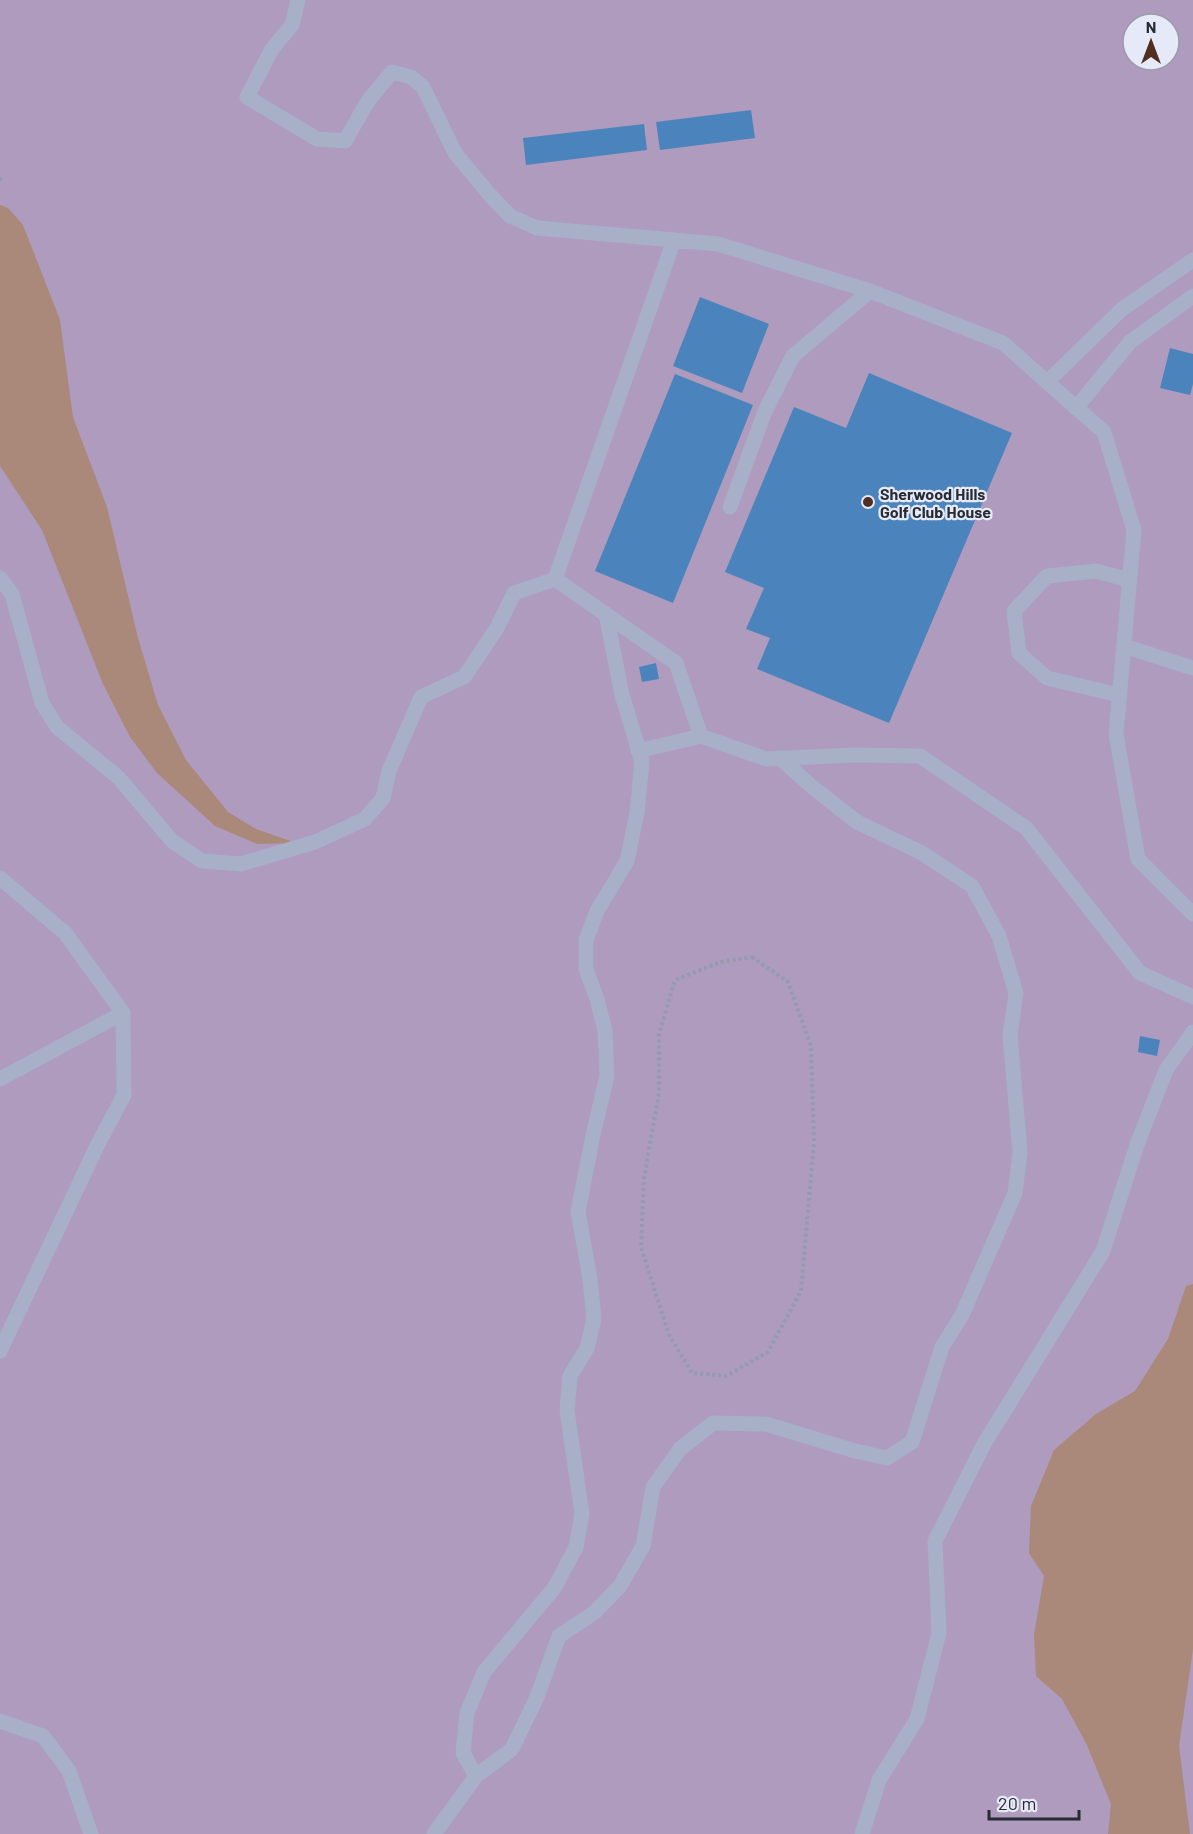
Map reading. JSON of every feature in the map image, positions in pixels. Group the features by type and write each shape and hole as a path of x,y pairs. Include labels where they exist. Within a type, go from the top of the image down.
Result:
{"street":[{"path":"298,0 292,25 272,49 247,98 317,140 345,141 368,101 392,72 411,77 423,87 455,153 510,216 537,228 718,244 870,291 1003,342 1104,432 1134,530 1116,734 1138,859 1193,914"},
{"path":"555,579 674,240"},
{"path":"1047,382 1122,309 1193,260"},
{"path":"730,507 765,411 793,356 870,291"},
{"path":"1076,408 1130,342 1193,296"},
{"path":"1119,695 1047,678 1019,653 1014,611 1047,576 1096,571 1129,580"},
{"path":"0,578 12,594 42,703 57,727 120,778 172,841 202,861 241,864 315,842 365,819 383,798 389,771 421,697 464,677 497,628 514,594 555,579"},
{"path":"555,579 676,663 700,736"},
{"path":"476,1776 463,1753 467,1713 475,1693 484,1672 555,1587 576,1547 582,1514 567,1410 570,1376 587,1348 594,1319 590,1279 578,1212 607,1076 605,1031 586,969 586,940 597,911 627,861 638,813 642,761 622,695 606,614"},
{"path":"1124,646 1193,668"},
{"path":"638,751 700,736 766,759 854,755 920,756 1026,828 1140,973 1193,997"},
{"path":"434,1834 476,1776 512,1749 537,1697 559,1636 595,1612 620,1586 643,1546 653,1487 680,1449 713,1423 766,1424 855,1451 887,1458 912,1442 942,1347 962,1315 1015,1193 1020,1152 1010,1035 1016,993 999,936 972,886 922,853 857,822 780,759"},
{"path":"0,878 65,933 123,1013 124,1095 98,1144 0,1350"},
{"path":"0,1079 123,1013"},
{"path":"862,1834 879,1780 917,1719 939,1633 935,1541 984,1444 1103,1251 1137,1145 1166,1070 1193,1032"},
{"path":"0,1721 43,1736 69,1771 91,1834"}],"path":[{"path":"752,957 788,982 811,1047 814,1142 801,1291 768,1352 726,1376 692,1373 669,1335 641,1247 644,1178 659,1093 659,1034 675,980 721,962 752,957"}],"shaded area":[{"path":"0,0 1193,0 1193,1834 0,1834"},
{"path":"0,205 8,208 23,225 60,320 73,417 107,507 138,638 158,705 186,760 228,812 256,829 296,843 257,844 215,826 157,773 130,737 103,684 42,530 0,466"},
{"path":"1193,1284 1193,1649 1179,1746 1190,1834 1108,1834 1111,1804 1086,1743 1062,1699 1036,1676 1034,1635 1044,1576 1029,1553 1031,1506 1054,1450 1096,1414 1135,1391 1168,1339 1186,1286"}],"building":[{"path":"751,110 755,138 660,150 656,122"},
{"path":"644,124 647,150 526,165 523,138"},
{"path":"700,297 769,324 742,393 673,366"},
{"path":"1170,348 1193,354 1193,384 1190,395 1160,388"},
{"name":"Sherwood Hills Golf Club House","path":"869,373 1012,433 889,723 757,669 770,638 746,629 764,588 725,572 794,407 846,428"},
{"path":"675,374 753,405 673,603 595,571"},
{"path":"656,663 659,679 642,682 639,667"},
{"path":"1140,1036 1160,1040 1157,1056 1138,1052"}],"place":[{"name":"Sherwood Hills Golf Club House","path":"868,502"}]}
